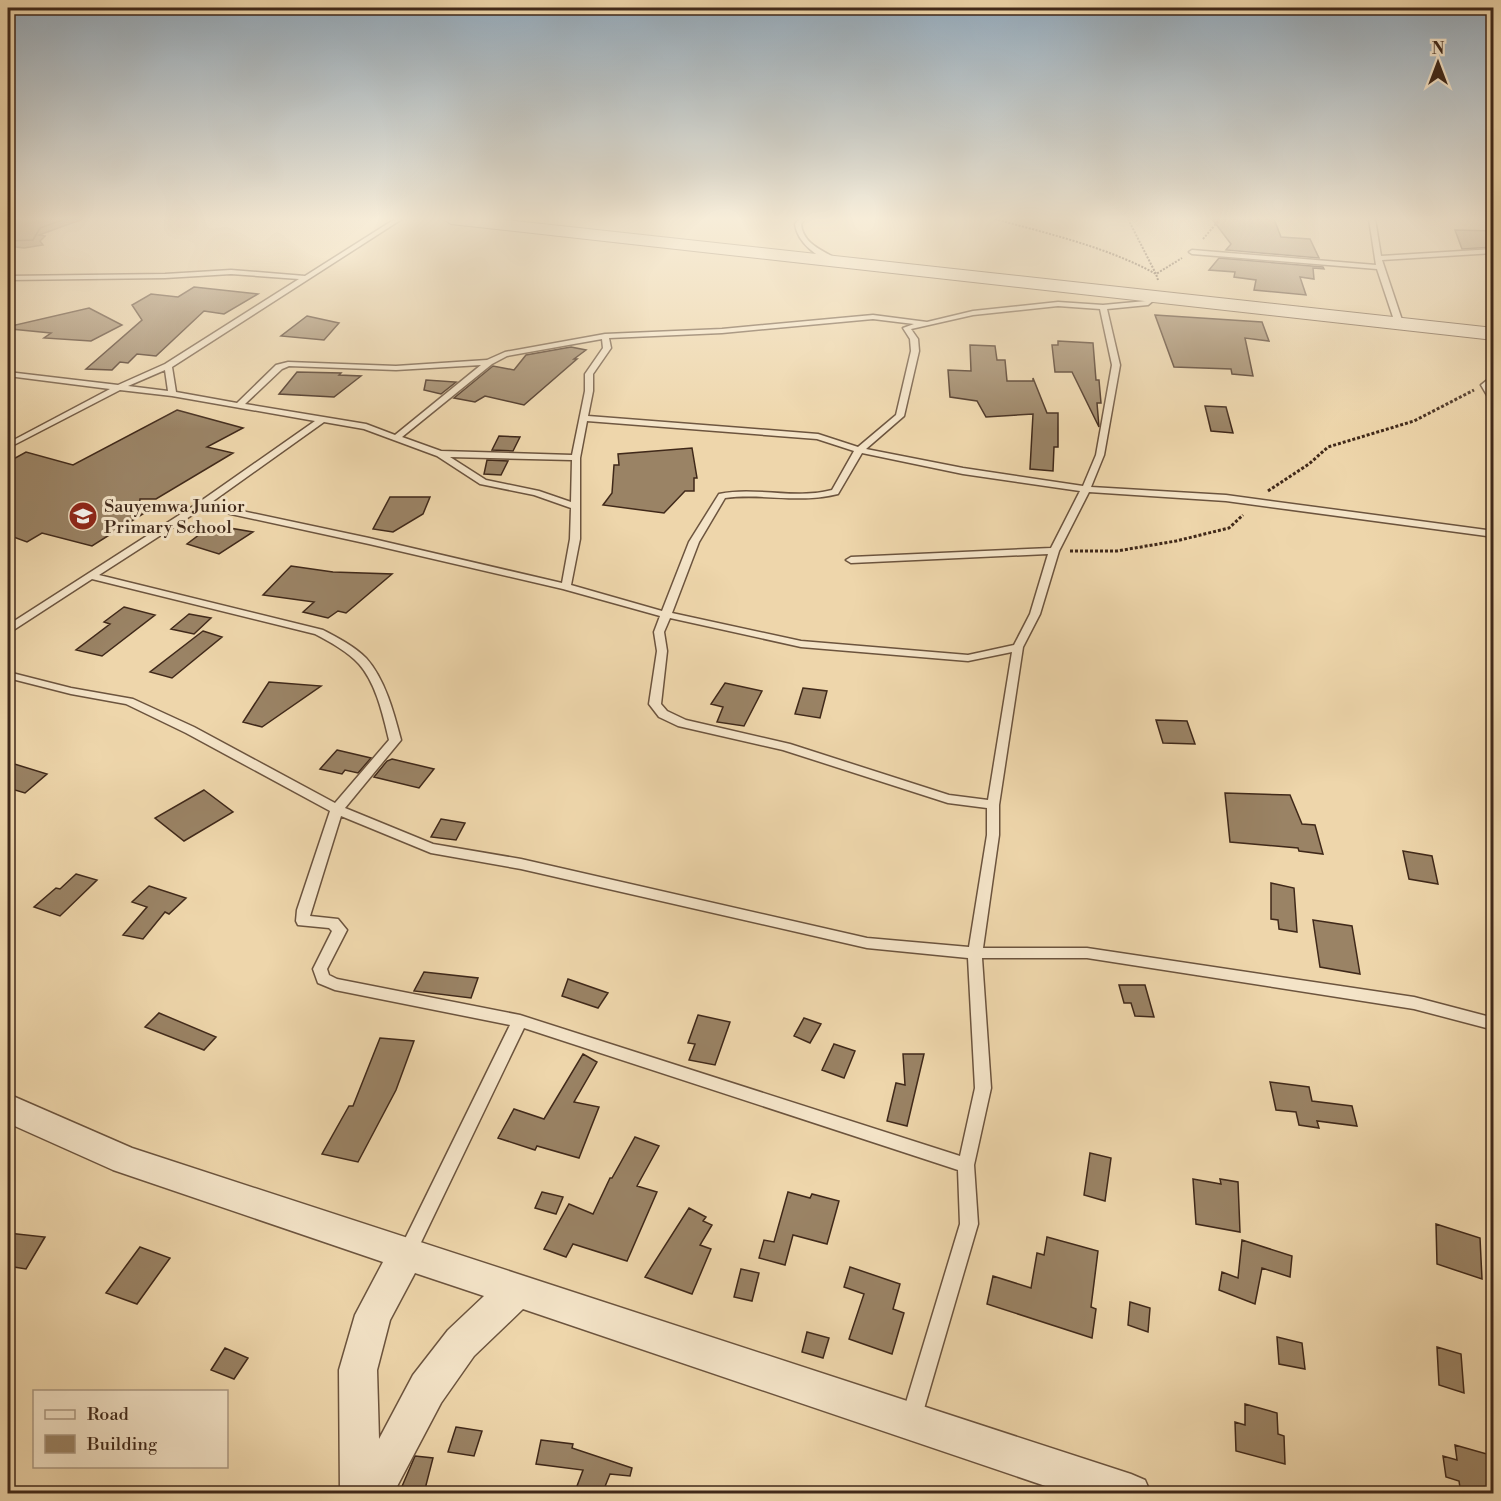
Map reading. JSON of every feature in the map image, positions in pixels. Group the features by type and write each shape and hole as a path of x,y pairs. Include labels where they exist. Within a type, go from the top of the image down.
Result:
{"street":[{"path":"1094,289 1494,334"},
{"path":"8,1108 125,1160 1131,1494"},
{"path":"360,1494 358,1370 374,1315 407,1253"},
{"path":"371,1494 427,1389 461,1343 516,1291"}],"lane":[{"path":"8,446 118,388 168,366 289,289"},
{"path":"1387,289 1399,323"},
{"path":"993,805 948,799 786,747 682,723 663,714 655,704 662,651 659,632 694,542 722,496 737,493 821,497 835,492 859,450 899,418 915,351 914,339 907,328 973,313 1058,304 1103,307 1148,303 1156,296"},
{"path":"911,1421 969,1224 966,1165 983,1088 975,953 993,835 993,805 1018,647 1035,614 1054,551 1086,489 1100,455 1116,365 1103,307"},
{"path":"398,436 489,362 505,354 605,336 722,331 873,317 927,324"},
{"path":"566,587 575,539 576,458 589,374 607,348 605,336"},
{"path":"238,406 279,367 288,364 396,368 489,362"},
{"path":"168,366 172,394"},
{"path":"8,374 172,394 366,427 398,436 440,454 483,482 536,493 574,506"},
{"path":"1494,379 1485,385 1494,400"},
{"path":"584,418 818,437 859,450 963,471 1086,489 1226,498 1494,534"},
{"path":"8,629 201,505 323,419"},
{"path":"440,454 576,458"},
{"path":"201,505 566,587 665,614 801,644 968,658 1018,647"},
{"path":"851,560 1054,551"},
{"path":"90,576 319,632 341,644 364,663 390,716 395,740 337,809 303,921 333,923 340,930 320,969 323,979 335,984 520,1021 966,1165"},
{"path":"8,675 71,691 129,701 190,730 337,809 430,848 521,864 867,943 975,953 1087,953 1414,1002 1494,1024"},
{"path":"407,1253 520,1021"}],"path":[{"path":"1156,296 1157,289"},
{"path":"1054,551 1117,551 1229,528 1269,489 1309,464 1328,447 1414,421 1485,385"}],"building":[{"path":"191,289 258,294 224,314 204,311 156,356 137,354 128,363 120,362 112,370 86,369 142,320 132,305 151,294 178,297"},
{"path":"1304,289 1306,295 1254,290"},
{"path":"89,308 122,325 91,341 44,338 51,333 11,329 11,326"},
{"path":"1155,315 1262,322 1269,341 1245,338 1253,376 1232,374 1231,369 1174,367"},
{"path":"307,316 339,323 324,340 281,336"},
{"path":"1058,341 1093,343 1096,380 1099,380 1101,403 1097,403 1099,427 1072,372 1055,372 1052,345 1058,345"},
{"path":"970,345 995,346 997,360 1005,360 1007,381 1033,381 1033,378 1047,413 1058,413 1058,447 1054,447 1053,471 1030,469 1033,414 986,417 977,401 950,397 948,370 971,371"},
{"path":"571,347 586,350 524,405 485,396 475,402 454,398 493,366 514,370 526,355"},
{"path":"297,372 361,376 334,397 279,394"},
{"path":"426,380 456,382 441,394 424,390"},
{"path":"1205,406 1226,407 1233,433 1211,431"},
{"path":"177,410 243,428 207,447 233,453 156,499 140,499 139,508 149,510 92,546 42,533 27,542 8,535 8,462 26,452 73,465"},
{"path":"499,436 520,437 513,451 492,450"},
{"path":"692,448 697,478 694,478 694,491 685,491 664,513 603,505 612,493 614,465 619,465 618,454"},
{"path":"487,460 508,461 501,475 484,474"},
{"path":"390,497 430,497 423,514 393,532 373,529"},
{"path":"212,525 253,532 219,554 187,544"},
{"path":"291,566 333,572 392,574 346,613 338,611 328,618 303,612 314,602 263,595"},
{"path":"124,607 155,615 102,656 76,650 110,624 104,622"},
{"path":"189,614 211,618 194,634 171,629"},
{"path":"203,631 222,637 172,678 150,672"},
{"path":"269,682 321,686 262,727 243,722"},
{"path":"725,683 762,691 744,726 717,722 723,707 711,704"},
{"path":"803,688 827,691 820,718 795,714"},
{"path":"1156,720 1187,721 1195,744 1163,743"},
{"path":"337,750 371,758 358,773 345,770 342,774 320,769"},
{"path":"392,759 434,769 419,788 374,777 387,761"},
{"path":"8,762 47,774 25,793 8,788"},
{"path":"204,790 233,812 184,841 155,818"},
{"path":"1225,793 1290,795 1302,824 1315,825 1323,854 1299,851 1298,848 1230,842"},
{"path":"441,819 465,823 456,840 431,837"},
{"path":"1403,851 1432,856 1438,884 1409,879"},
{"path":"76,874 97,880 60,916 34,907 56,888 60,889"},
{"path":"1271,883 1294,888 1297,932 1279,929 1278,920 1271,919"},
{"path":"149,886 186,898 169,914 165,912 143,939 123,935 147,907 132,902"},
{"path":"1313,920 1352,926 1360,974 1320,967"},
{"path":"424,972 478,978 471,998 414,991"},
{"path":"568,979 608,993 598,1008 562,996"},
{"path":"1119,985 1145,985 1154,1017 1135,1016 1131,1003 1124,1003"},
{"path":"159,1013 216,1037 204,1050 145,1027"},
{"path":"698,1015 730,1022 715,1065 689,1060 695,1044 688,1043"},
{"path":"804,1018 821,1024 810,1043 794,1036"},
{"path":"380,1038 414,1041 396,1090 358,1162 322,1154 349,1106 353,1106"},
{"path":"834,1044 855,1051 844,1078 822,1070"},
{"path":"583,1054 597,1062 574,1102 599,1107 579,1158 537,1146 535,1150 498,1138 514,1109 544,1119"},
{"path":"903,1054 924,1054 907,1126 887,1121 896,1083 905,1085"},
{"path":"1270,1082 1309,1087 1312,1101 1352,1106 1357,1126 1317,1121 1319,1128 1299,1125 1296,1112 1276,1110"},
{"path":"635,1137 659,1146 637,1186 657,1192 627,1261 573,1244 566,1257 544,1249 569,1204 593,1214 610,1178"},
{"path":"1090,1153 1111,1158 1105,1201 1084,1195"},
{"path":"1193,1179 1221,1184 1220,1179 1238,1182 1240,1232 1196,1224"},
{"path":"542,1192 563,1197 556,1214 535,1208"},
{"path":"788,1192 810,1198 812,1194 839,1201 827,1244 793,1235 785,1265 759,1258 764,1240 774,1242"},
{"path":"689,1208 706,1217 703,1221 712,1225 700,1245 711,1249 692,1294 645,1277"},
{"path":"1436,1224 1480,1238 1482,1279 1437,1264"},
{"path":"8,1233 45,1237 26,1269 8,1266"},
{"path":"1047,1237 1098,1251 1091,1307 1096,1309 1092,1338 987,1304 993,1276 1031,1288 1037,1253 1044,1255"},
{"path":"1242,1240 1292,1256 1290,1277 1262,1268 1255,1304 1219,1290 1222,1272 1238,1278"},
{"path":"140,1247 170,1258 137,1304 106,1293"},
{"path":"850,1267 900,1284 893,1309 904,1313 892,1354 849,1339 864,1294 844,1287"},
{"path":"741,1269 759,1273 752,1301 734,1297"},
{"path":"1130,1302 1150,1308 1148,1332 1128,1325"},
{"path":"807,1332 829,1338 823,1358 802,1352"},
{"path":"1277,1337 1302,1343 1305,1369 1279,1364"},
{"path":"1437,1347 1461,1354 1464,1393 1439,1385"},
{"path":"225,1348 248,1358 234,1379 211,1370"},
{"path":"1245,1404 1277,1413 1278,1434 1284,1436 1285,1464 1236,1451 1235,1422 1245,1425"},
{"path":"456,1427 482,1431 474,1456 448,1452"},
{"path":"541,1440 573,1444 572,1448 632,1468 630,1476 610,1474 602,1494 574,1494 583,1470 536,1464"},
{"path":"1455,1445 1494,1456 1494,1494 1461,1494 1459,1481 1446,1477 1443,1456 1457,1460"},
{"path":"415,1456 433,1458 424,1493 400,1491"}],"place":[{"name":"Sauyemwa Junior Primary School","path":"83,516"}]}
